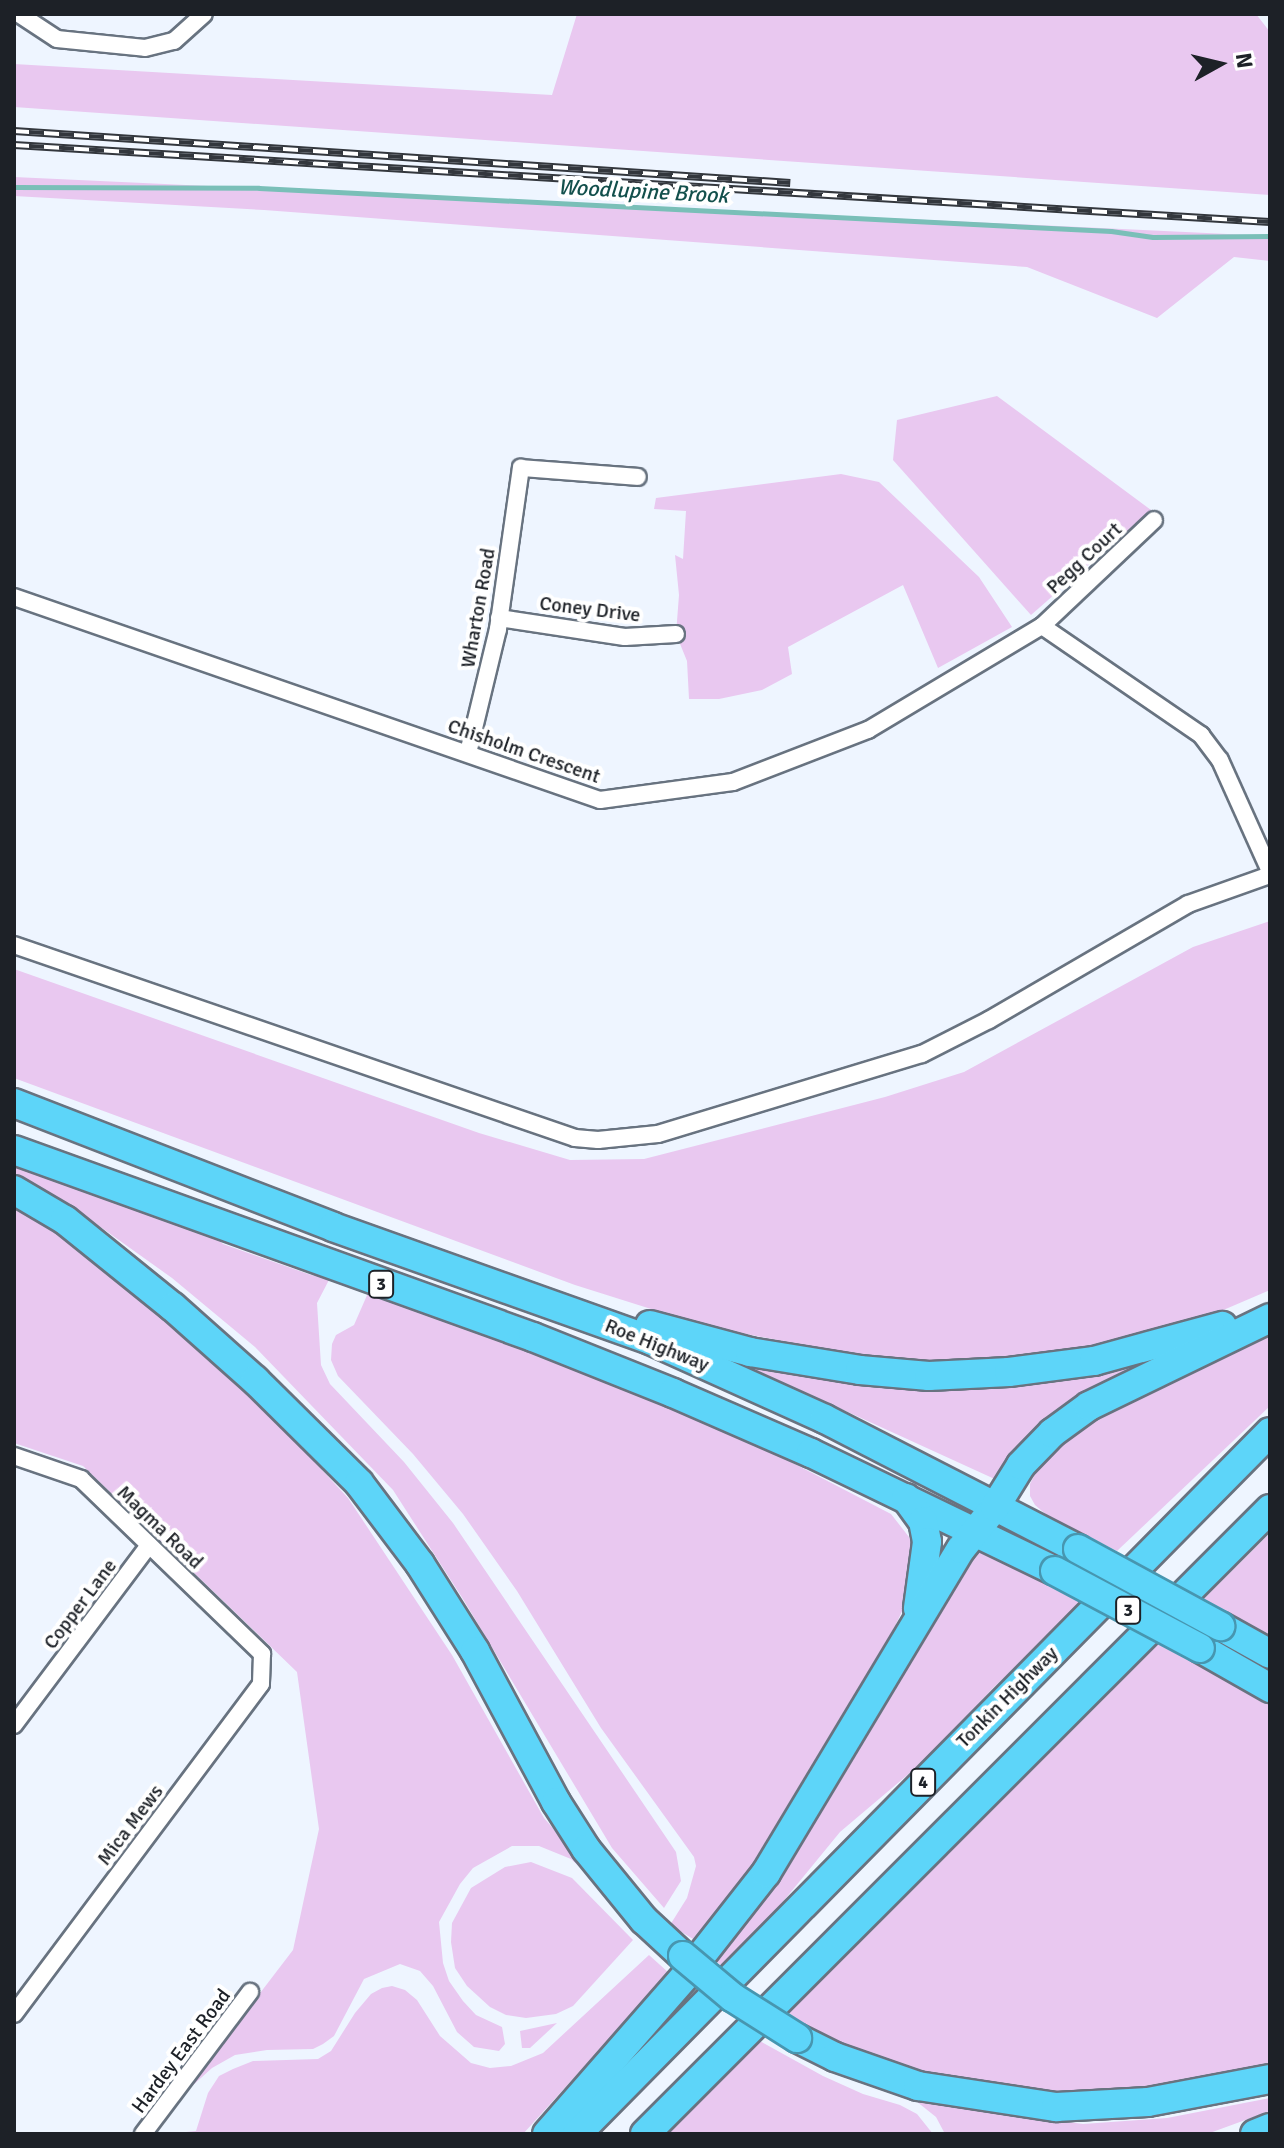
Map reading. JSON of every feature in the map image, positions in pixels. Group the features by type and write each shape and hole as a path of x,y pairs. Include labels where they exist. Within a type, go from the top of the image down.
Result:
{"highway":[{"name":"Roe Highway","path":"14,1103 453,1270 650,1340 825,1419 1078,1549 1270,1654"},
{"name":"Roe Highway","path":"14,1150 533,1337 688,1399 906,1498 1055,1571 1270,1688"},
{"path":"14,1190 65,1220 173,1307 255,1380 359,1483 420,1564 475,1651 556,1802 586,1849 644,1920 732,1997 797,2038 835,2057 918,2086 1056,2107 1148,2102 1270,2079"},
{"path":"453,1270 750,1352 860,1370 929,1376 1009,1372 1094,1361 1206,1331 1270,1307"},
{"path":"547,2134 686,1975 766,1873 961,1549 995,1507 1028,1456 1052,1433 1089,1406 1270,1318"},
{"name":"Tonkin Highway","path":"577,2134 1270,1432"},
{"path":"906,1498 923,1521 927,1542 915,1625"},
{"path":"645,2134 1270,1509"},
{"path":"1255,2134 1270,2128"}],"street":[{"path":"19,14 57,39 145,48 174,41 204,14"},
{"name":"Wharton Road","path":"468,753 499,618 521,468 638,477"},
{"name":"Pegg Court","path":"1042,626 1154,520"},
{"name":"Chisholm Crescent","path":"14,597 600,800 733,782 868,730 1042,626"},
{"name":"Coney Drive","path":"499,618 625,637 676,634"},
{"path":"14,945 575,1138 598,1140 658,1134 922,1054 989,1020 1188,904 1270,873 1220,760 1201,735 1042,626"},
{"name":"Magma Road","path":"14,1456 81,1479 262,1654"},
{"name":"Copper Lane","path":"14,1725 149,1545"},
{"name":"Mica Mews","path":"14,2014 261,1684 262,1654"},
{"name":"Hardey East Road","path":"143,2134 250,1992"}],"shaded area":[{"path":"577,14 1256,14 1270,32 1270,195 14,107 14,64 552,95"},
{"path":"14,177 1270,236 1270,261 1234,257 1157,318 1027,267 264,210 14,196"},
{"path":"997,396 1151,510 1031,615 893,460 897,420"},
{"path":"841,474 879,482 979,577 1012,627 938,668 903,585 788,647 792,674 762,690 719,699 689,699 687,661 676,634 679,595 675,555 683,559 686,511 654,509 656,498"},
{"path":"1270,921 1270,1290 1186,1326 1086,1350 948,1364 855,1355 705,1326 575,1285 14,1078 14,969 479,1133 570,1160 644,1159 885,1097 964,1072 1193,947"},
{"path":"14,1164 210,1233 223,1244 311,1275 330,1278 317,1303 321,1365 330,1384 404,1462 453,1523 676,1852 681,1881 664,1908 612,1848 463,1599 393,1490 255,1347 172,1278 102,1228 14,1177"},
{"path":"14,1204 45,1220 234,1375 348,1498 452,1655 544,1818 620,1905 571,1859 539,1846 512,1846 473,1868 460,1884 439,1922 443,1963 449,1981 463,2001 476,2015 502,2027 505,2044 499,2051 474,2047 457,2032 433,1986 420,1971 400,1964 364,1979 334,2036 323,2044 313,2049 267,2050 235,2055 212,2068 182,2095 293,1950 319,1829 297,1672 83,1466 14,1443"},
{"path":"368,1293 604,1379 766,1449 891,1514 909,1537 916,1557 917,1579 890,1637 818,1764 764,1849 698,1942 670,1925 687,1898 696,1866 694,1857 601,1728 517,1591 463,1514 413,1454 338,1376 331,1360 332,1344 336,1335 354,1325"},
{"path":"1270,1330 1270,1406 1117,1551 1049,1517 1035,1505 1030,1496 1030,1484 1040,1464 1050,1450 1085,1422"},
{"path":"757,1362 946,1389 1009,1386 1134,1366 1098,1387 999,1481 754,1369"},
{"path":"1270,1533 1270,2066 1196,2085 1056,2098 888,2067 793,2021 789,2011"},
{"path":"981,1547 1086,1602 994,1687 931,1755 840,1832 727,1970 709,1955 972,1552"},
{"path":"531,1862 572,1878 633,1940 573,2006 556,2014 526,2018 506,2015 490,2007 467,1986 455,1968 451,1942 452,1923 471,1888 505,1867"},
{"path":"649,1955 669,1973 523,2134 166,2134 196,2131 208,2093 219,2076 253,2061 318,2059 331,2051 355,2013 371,1994 382,1988 392,1986 405,1990 417,2000 440,2036 471,2063 490,2068 511,2066 543,2053"},
{"path":"557,2023 530,2048 522,2048 520,2031"},
{"path":"758,2040 823,2076 917,2114 933,2134 666,2134"},
{"path":"1270,2098 1270,2111 1207,2134 945,2134 936,2117 916,2101 1083,2124 1167,2118"}],"waterway":[{"name":"Woodlupine Brook","path":"14,187 259,188 1111,231 1153,237 1270,236"}],"railway":[{"path":"14,131 790,183"},
{"path":"14,145 1270,222"}]}
